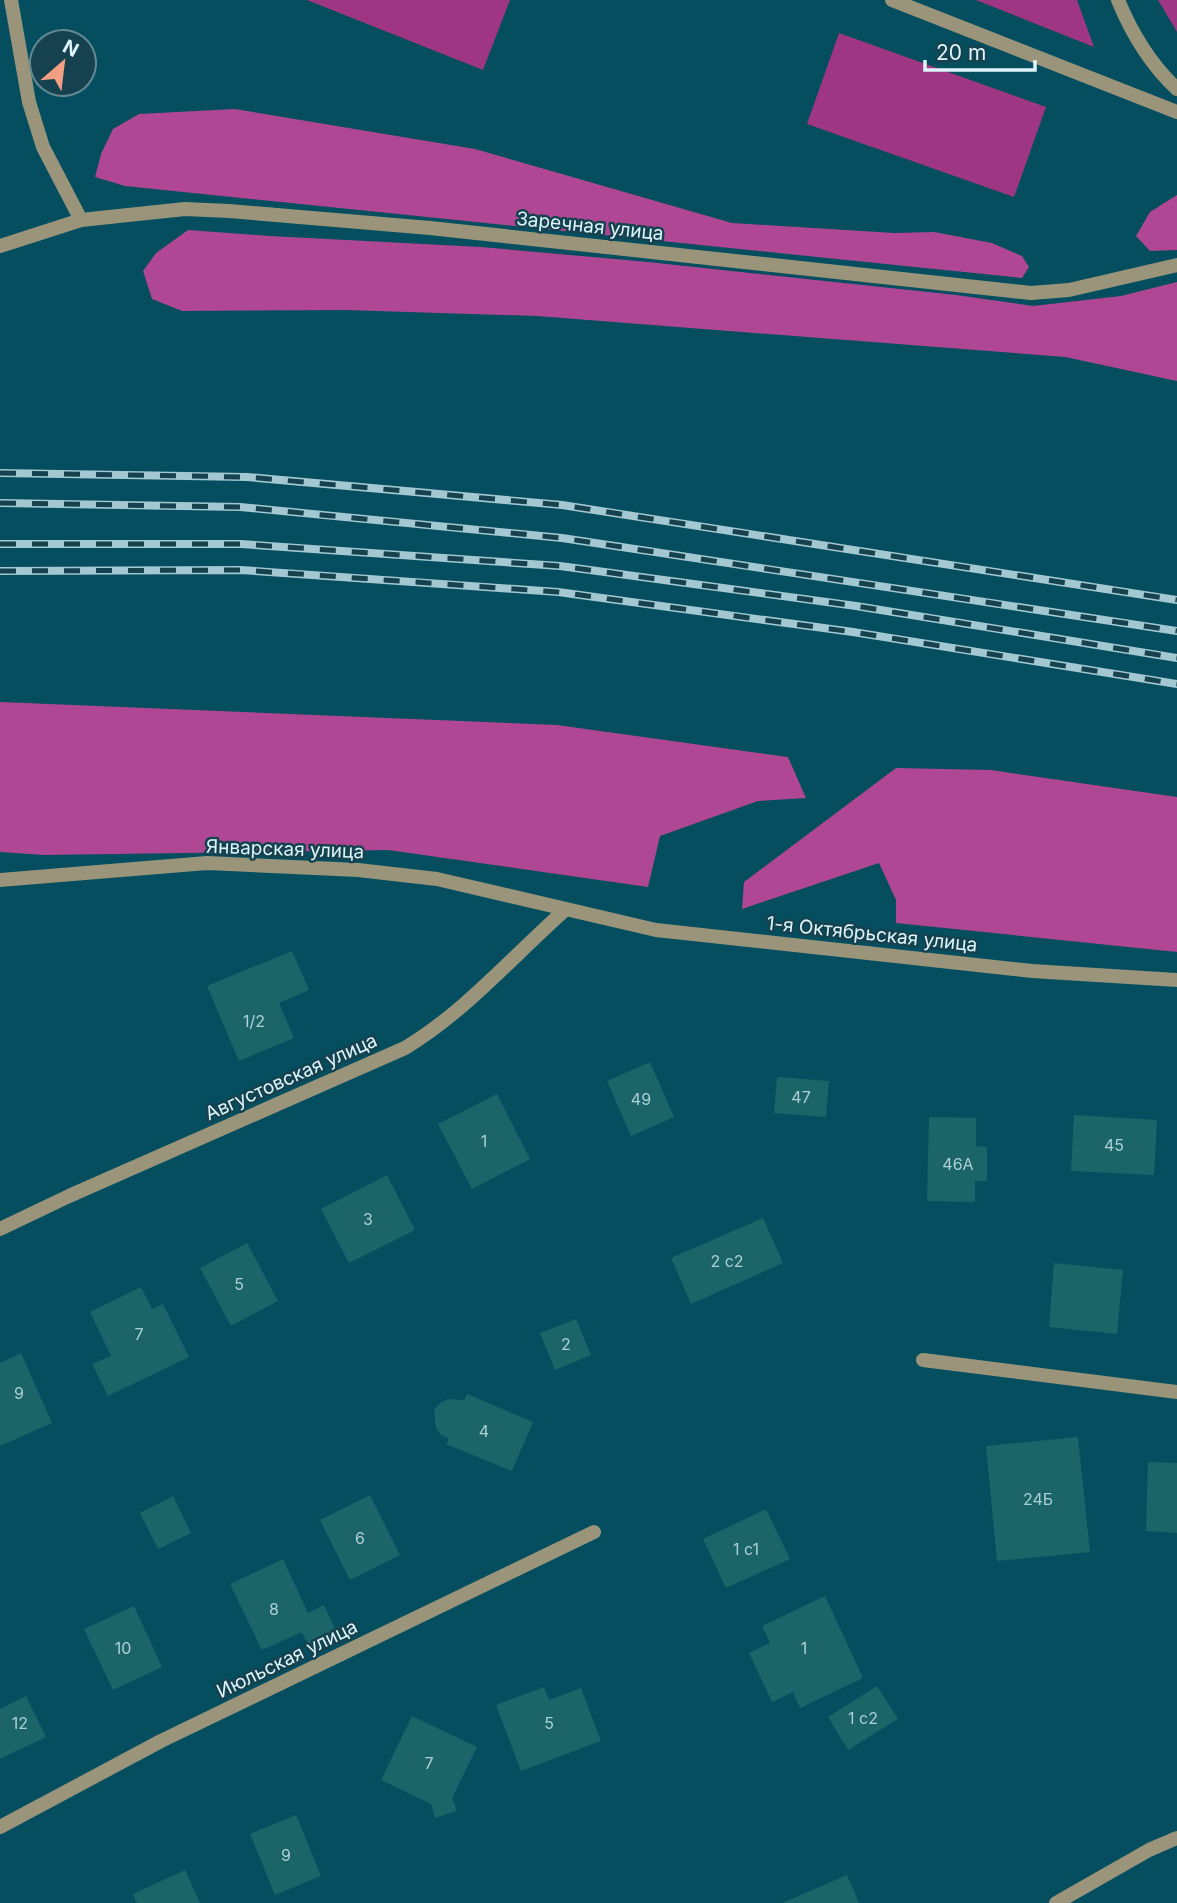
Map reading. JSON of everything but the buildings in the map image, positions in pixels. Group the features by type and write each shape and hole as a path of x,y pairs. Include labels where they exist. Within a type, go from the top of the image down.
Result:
{"street":[{"path":"11,0 29,102 43,147 80,220"},
{"path":"892,0 1177,113"},
{"path":"1118,0 1149,59 1177,89"},
{"name":"Заречная улица","path":"0,246 80,220 185,209 284,214 1031,293 1069,290 1177,264"},
{"name":"Январская улица","path":"0,880 236,863 403,874 484,889 565,910"},
{"name":"1-я Октябрьская улица","path":"565,910 656,930 1032,971 1177,980"},
{"name":"Августовская улица","path":"0,1229 405,1048 442,1023 487,986 565,910"},
{"path":"923,1360 1177,1392"},
{"name":"Июльская улица","path":"0,1827 161,1741 594,1532"},
{"path":"1056,1903 1149,1850 1177,1838"}],"shaded area":[{"path":"307,0 510,0 483,70"},
{"path":"976,0 1077,0 1094,47"},
{"path":"1158,0 1177,0 1177,32"},
{"path":"839,33 1046,107 1014,197 807,124"},
{"path":"235,109 475,149 732,223 894,233 934,232 992,243 1022,256 1029,267 1022,278 125,186 95,177 101,154 113,129 139,114"},
{"path":"1177,195 1177,250 1150,251 1136,236 1150,212"},
{"path":"188,230 481,247 648,262 956,295 1033,306 1121,296 1177,282 1177,381 1065,357 537,316 345,310 182,311 152,299 143,271 156,253"},
{"path":"0,702 557,725 788,757 806,798 758,801 660,836 648,887 388,850 44,855 0,852"},
{"path":"896,768 991,770 1177,797 1177,952 896,923 896,900 879,863 742,909 744,882"}],"railway":[{"path":"0,473 247,477 562,505 1177,600"},
{"path":"0,503 240,507 562,538 1177,631"},
{"path":"0,544 241,544 560,566 856,606 1177,658"},
{"path":"0,571 241,570 558,592 853,632 1177,684"}]}
